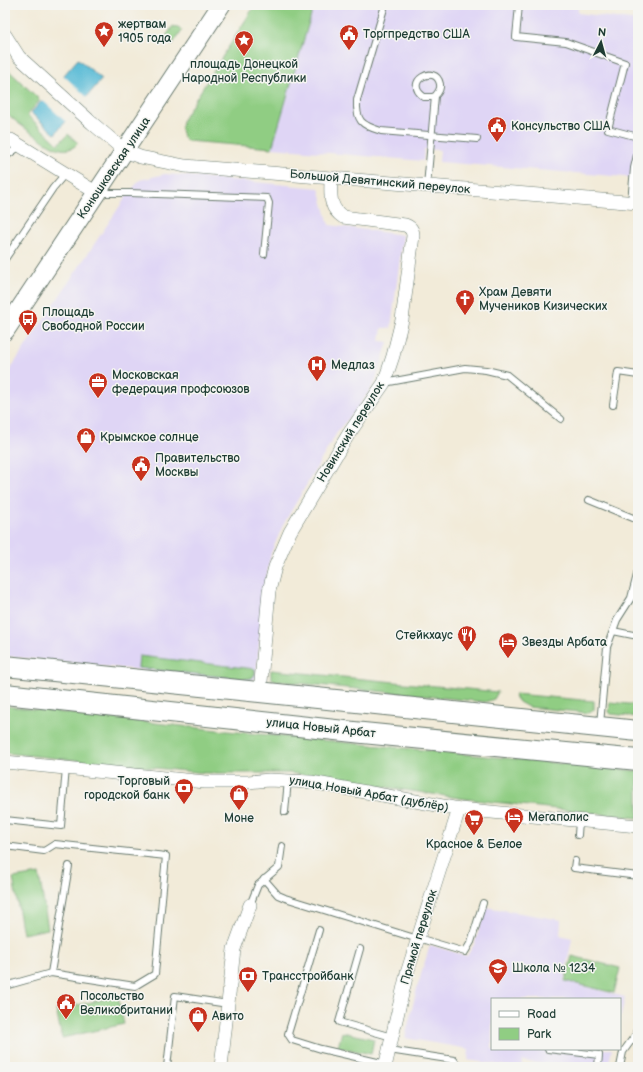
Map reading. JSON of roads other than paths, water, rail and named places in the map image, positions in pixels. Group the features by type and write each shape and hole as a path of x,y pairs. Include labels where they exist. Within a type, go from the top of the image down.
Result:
{"main road":[{"name":"Конюшковская улица","path":"5,331 221,5"},
{"path":"5,666 638,731"},
{"name":"улица Новый Арбат","path":"5,694 355,732 638,760"}],"street":[{"path":"5,35 20,57 125,151"},
{"path":"12,140 97,193"},
{"name":"Большой Девятинский переулок","path":"125,151 140,157 185,166 634,202"},
{"name":"Новинский переулок","path":"260,693 270,590 275,567 290,532 348,435 384,383 393,356 402,320 413,233 409,226 344,217 336,212 332,204 331,178"},
{"name":"улица Новый Арбат (дублёр)","path":"5,762 205,782 288,780 311,782 459,809 638,826"},
{"name":"Прямой переулок","path":"385,1065 401,994 459,809"},
{"path":"221,1067 234,949 250,906"}],"lane":[{"path":"385,5 357,100 357,112 360,122 369,128 381,131 477,139"},
{"path":"519,5 516,37 566,42 625,63 608,129 638,137"},
{"path":"427,186 435,96"},
{"path":"5,157 12,140"},
{"path":"634,202 634,168 638,151"},
{"path":"5,259 53,188 65,174"},
{"path":"97,193 129,192 267,198 269,201 264,254"},
{"path":"384,383 465,368 486,370 507,375 561,419"},
{"path":"613,406 618,372 638,375"},
{"path":"589,500 638,520"},
{"path":"599,728 607,646 617,620 631,598 638,571"},
{"path":"613,631 638,636"},
{"path":"5,820 61,826 66,768"},
{"path":"285,812 288,780"},
{"path":"578,835 580,820"},
{"path":"5,846 44,851 55,844 166,856 155,974 135,986 51,974 5,986"},
{"path":"250,906 258,885 280,867 282,846"},
{"path":"575,861 574,868 638,876"},
{"path":"51,974 69,866"},
{"path":"264,879 278,895 285,898 465,952 471,942 483,903"},
{"path":"319,930 288,1034 292,1040 385,1065"},
{"path":"360,949 339,1022 392,1037"},
{"path":"167,1067 175,996 228,1004"},
{"path":"620,1067 623,1052 636,1034 638,1024"},
{"path":"389,1050 454,1060 459,1067"},
{"path":"556,1050 599,1055 598,1067"}],"water":[{"path":"78,59 102,79 55,134 31,113"}],"place":[{"name":"жертвам 1905 года","path":"104,48"},
{"name":"Торгпредство США","path":"349,51"},
{"name":"площадь Донецкой Народной Республики","path":"244,57"},
{"name":"Консульство США","path":"497,143"},
{"name":"Храм Девяти Мучеников Кизических","path":"465,316"},
{"name":"Площадь Свободной России","path":"28,336"},
{"name":"Медлаз","path":"317,382"},
{"name":"Московская федерация профсоюзов","path":"98,399"},
{"name":"Крымское солнце","path":"86,454"},
{"name":"Правительство Москвы","path":"141,482"},
{"name":"Стейкхаус","path":"467,652"},
{"name":"Звезды Арбата","path":"508,659"},
{"name":"Торговый городской банк","path":"184,805"},
{"name":"Моне","path":"239,811"},
{"name":"Мегаполис","path":"514,834"},
{"name":"Красное & Белое","path":"474,836"},
{"name":"Школа № 1234","path":"498,985"},
{"name":"Трансстройбанк","path":"248,993"},
{"name":"Посольство Великобритании","path":"66,1020"},
{"name":"Авито","path":"198,1033"}]}
